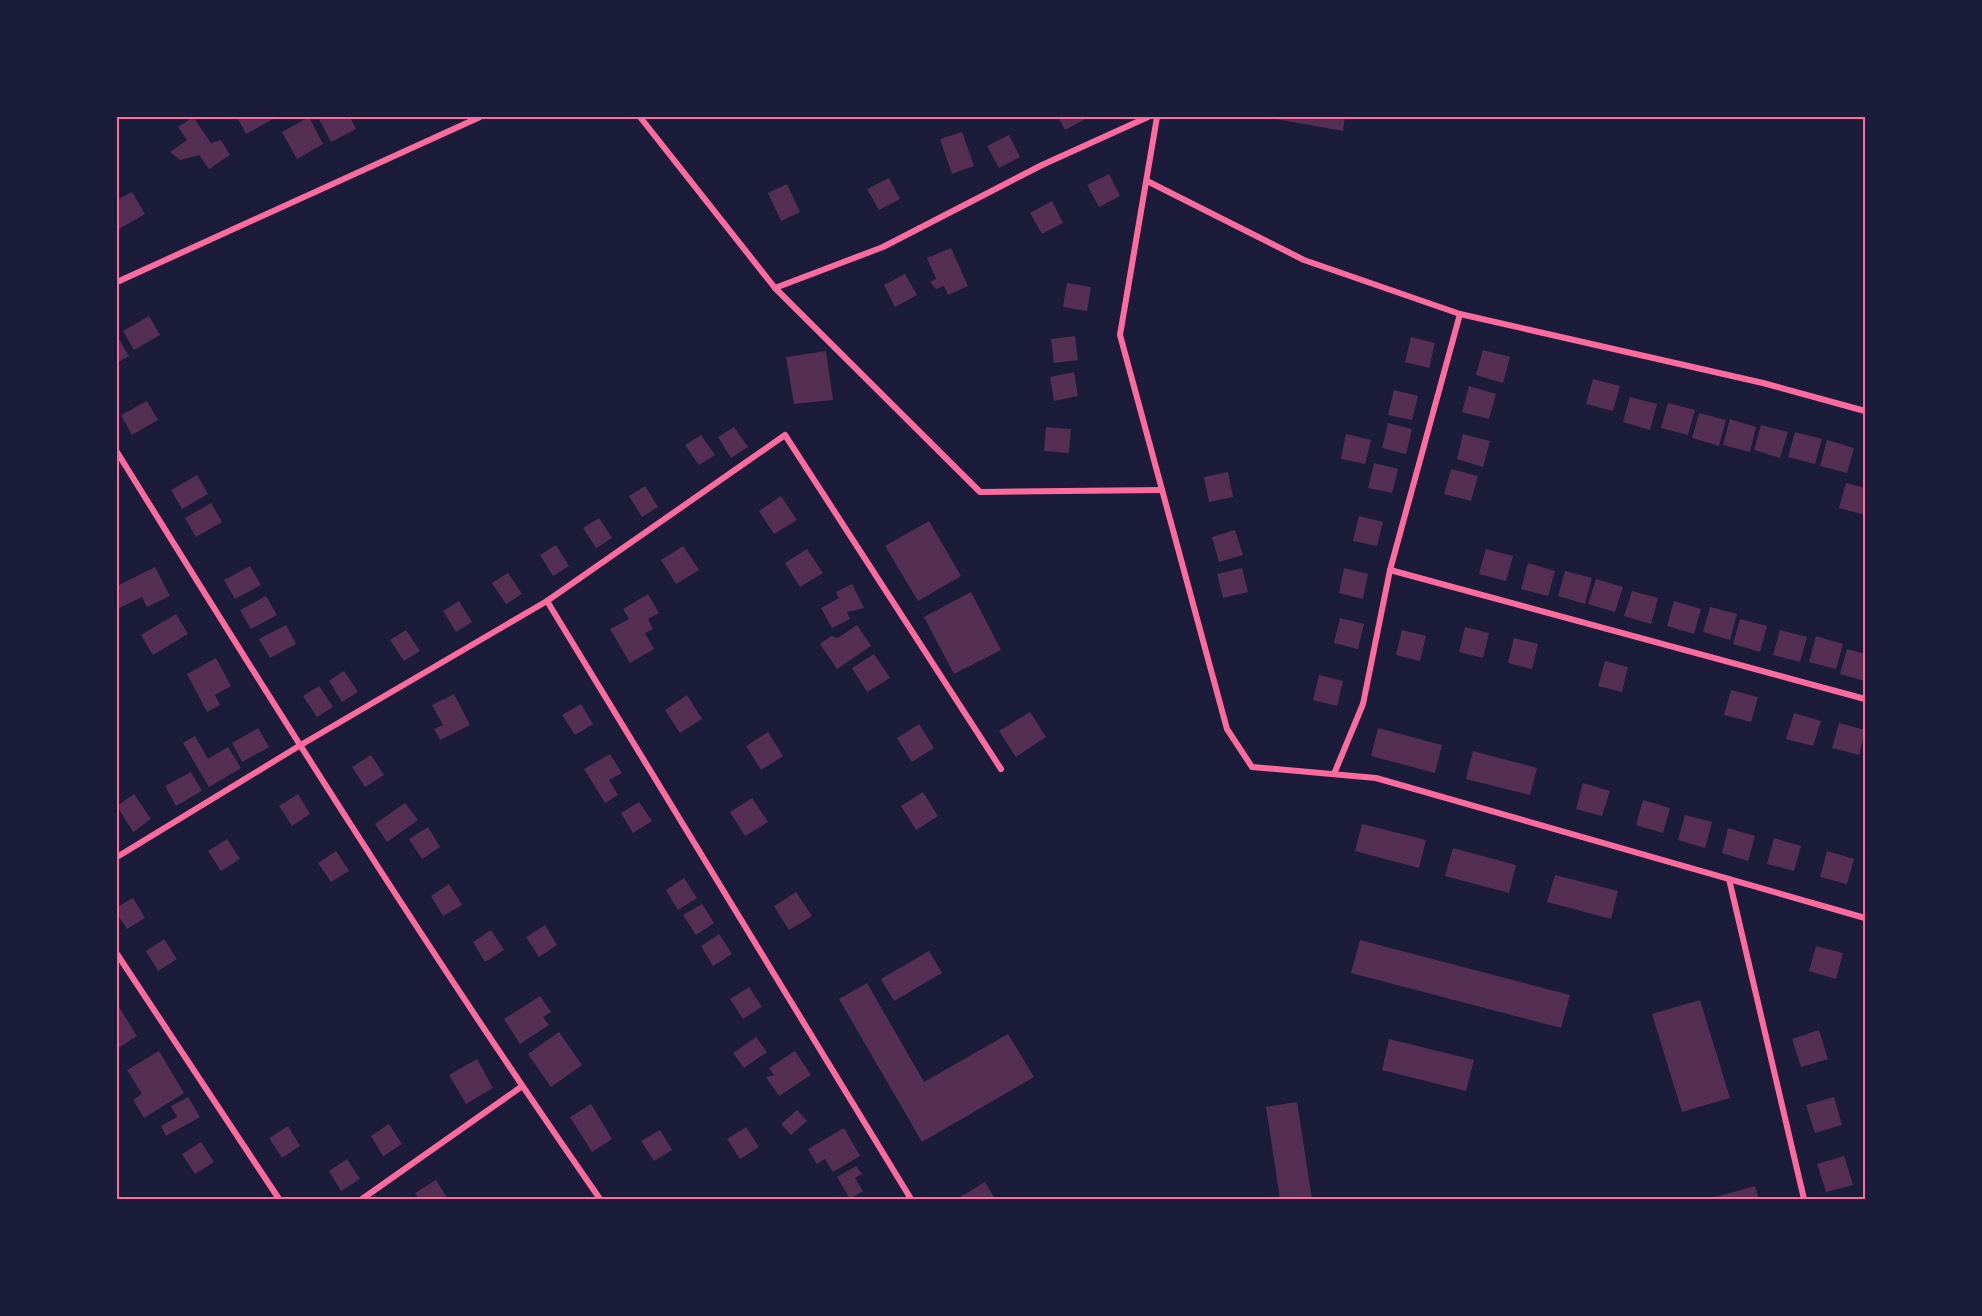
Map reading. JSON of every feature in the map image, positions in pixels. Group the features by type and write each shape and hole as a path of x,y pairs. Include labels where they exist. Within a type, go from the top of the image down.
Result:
{"street":[{"path":"117,282 480,117"},
{"path":"640,117 775,288 980,492 1162,490"},
{"path":"775,288 883,247 1042,165 1148,117"},
{"path":"1157,117 1120,335 1227,729 1252,767 1377,778 1865,918"},
{"path":"1147,181 1304,260 1460,314 1762,383 1865,411"},
{"path":"1334,774 1362,704 1390,570 1460,314"},
{"path":"117,857 298,746 547,601 785,435 1001,770"},
{"path":"117,452 298,746 521,1087 600,1199"},
{"path":"1390,570 1865,699"},
{"path":"547,601 911,1199"},
{"path":"1729,879 1804,1199"},
{"path":"117,954 279,1199"},
{"path":"362,1199 521,1087"}],"building":[{"path":"193,117 211,143 221,140 230,155 209,169 199,155 180,160 170,152 187,140 178,127"},
{"path":"237,117 271,117 273,119 246,134"},
{"path":"309,117 323,144 297,159 282,132"},
{"path":"318,117 350,117 356,129 331,142"},
{"path":"1058,117 1089,117 1065,130"},
{"path":"1265,117 1345,117 1343,131"},
{"path":"962,132 974,166 952,174 940,139"},
{"path":"1009,135 1020,157 999,168 987,146"},
{"path":"1109,174 1120,196 1099,207 1087,185"},
{"path":"889,178 900,199 879,210 867,189"},
{"path":"787,184 800,212 781,221 768,193"},
{"path":"132,192 145,214 117,230 117,200"},
{"path":"1052,201 1063,223 1042,234 1030,213"},
{"path":"951,248 968,286 948,295 944,286 936,289 930,282 936,279 927,258"},
{"path":"905,274 917,295 895,307 884,285"},
{"path":"1067,283 1091,287 1087,311 1063,307"},
{"path":"149,316 160,335 134,350 123,331"},
{"path":"117,336 129,356 117,363"},
{"path":"1075,336 1078,360 1054,363 1051,339"},
{"path":"1411,337 1435,343 1429,368 1405,362"},
{"path":"1483,350 1510,357 1503,383 1476,375"},
{"path":"826,351 833,400 794,404 786,357"},
{"path":"1074,372 1078,396 1054,401 1050,377"},
{"path":"1593,379 1620,386 1613,411 1586,404"},
{"path":"1469,386 1496,394 1489,419 1462,412"},
{"path":"1394,390 1418,396 1412,420 1388,415"},
{"path":"1630,397 1657,404 1650,430 1623,422"},
{"path":"147,401 158,420 132,435 121,415"},
{"path":"1668,403 1695,410 1688,435 1661,428"},
{"path":"1699,413 1726,420 1719,446 1692,438"},
{"path":"1730,419 1756,427 1750,452 1723,445"},
{"path":"1388,423 1412,429 1406,454 1382,448"},
{"path":"1761,425 1788,432 1780,458 1754,450"},
{"path":"734,427 748,447 731,458 718,437"},
{"path":"1046,427 1071,429 1069,453 1044,451"},
{"path":"1795,432 1822,439 1815,464 1788,457"},
{"path":"1346,434 1371,440 1365,464 1341,459"},
{"path":"1463,434 1490,441 1483,467 1457,459"},
{"path":"701,435 715,455 699,465 685,445"},
{"path":"1827,440 1854,448 1847,473 1820,466"},
{"path":"1374,463 1398,469 1392,493 1368,488"},
{"path":"1451,469 1478,476 1471,501 1444,494"},
{"path":"1228,472 1233,497 1209,502 1204,477"},
{"path":"197,475 208,494 182,509 171,490"},
{"path":"1846,483 1865,488 1865,515 1839,508"},
{"path":"645,486 658,507 642,517 629,496"},
{"path":"781,496 797,520 774,534 759,511"},
{"path":"211,503 222,522 196,537 185,518"},
{"path":"1359,516 1383,522 1377,546 1353,541"},
{"path":"599,518 612,538 596,548 583,528"},
{"path":"929,521 961,576 918,601 885,546"},
{"path":"1235,530 1243,555 1219,562 1212,537"},
{"path":"556,545 569,566 553,576 540,555"},
{"path":"683,546 699,570 676,584 661,560"},
{"path":"807,549 823,573 800,587 785,563"},
{"path":"1486,549 1513,556 1506,581 1479,574"},
{"path":"1528,563 1555,571 1548,596 1521,589"},
{"path":"250,566 261,585 235,599 224,580"},
{"path":"155,567 170,596 147,607 142,597 117,609 117,586"},
{"path":"1242,568 1248,592 1223,598 1217,574"},
{"path":"1344,568 1368,574 1363,599 1339,593"},
{"path":"1565,571 1592,578 1585,604 1558,596"},
{"path":"508,573 522,594 506,604 492,583"},
{"path":"1596,579 1623,587 1615,612 1588,604"},
{"path":"852,584 864,608 847,612 850,619 832,628 821,608 839,598 836,592"},
{"path":"1632,591 1658,598 1651,624 1624,616"},
{"path":"971,592 1001,650 954,674 924,617"},
{"path":"648,594 659,613 648,619 653,629 645,633 654,649 630,663 610,629 629,619 623,609"},
{"path":"266,596 277,615 251,629 240,610"},
{"path":"459,601 472,622 456,632 443,611"},
{"path":"1674,601 1701,609 1694,634 1667,626"},
{"path":"1710,607 1737,614 1730,640 1703,632"},
{"path":"176,614 188,634 153,655 141,635"},
{"path":"1340,618 1364,624 1358,649 1334,643"},
{"path":"1740,619 1767,626 1760,652 1733,644"},
{"path":"286,625 296,644 270,658 259,639"},
{"path":"857,625 871,646 837,669 820,644 831,636 838,638"},
{"path":"1465,627 1489,633 1483,658 1459,652"},
{"path":"406,630 420,651 404,661 390,640"},
{"path":"1402,630 1426,636 1420,661 1396,655"},
{"path":"1780,630 1807,637 1800,662 1773,655"},
{"path":"1816,636 1843,644 1836,669 1809,662"},
{"path":"1514,638 1538,644 1532,669 1508,663"},
{"path":"1847,649 1865,654 1865,681 1840,674"},
{"path":"874,654 890,678 867,692 852,668"},
{"path":"216,658 231,686 215,695 220,705 207,712 187,674"},
{"path":"1605,661 1628,667 1622,692 1598,686"},
{"path":"344,671 358,692 342,702 329,681"},
{"path":"1319,675 1343,681 1337,706 1313,700"},
{"path":"319,686 333,707 317,717 303,696"},
{"path":"1731,690 1758,697 1751,722 1724,715"},
{"path":"454,694 470,725 440,740 434,729 443,725 432,705"},
{"path":"687,695 702,719 680,733 665,710"},
{"path":"581,704 593,724 575,735 562,715"},
{"path":"1030,712 1046,737 1016,757 999,731"},
{"path":"1794,713 1821,721 1813,746 1786,739"},
{"path":"1839,723 1865,730 1859,755 1832,748"},
{"path":"919,724 934,748 912,762 897,738"},
{"path":"258,728 269,747 242,762 232,743"},
{"path":"1378,728 1442,745 1435,773 1371,756"},
{"path":"768,732 783,756 761,770 746,746"},
{"path":"195,736 208,759 228,747 241,768 209,787 183,743"},
{"path":"1473,751 1537,768 1530,795 1466,779"},
{"path":"610,754 622,773 609,780 618,795 605,803 584,769"},
{"path":"371,755 384,775 365,787 352,767"},
{"path":"191,772 202,791 176,806 165,786"},
{"path":"1583,783 1610,791 1602,816 1576,809"},
{"path":"923,792 938,816 916,830 901,806"},
{"path":"134,794 151,819 133,832 117,806"},
{"path":"298,794 310,814 292,826 279,806"},
{"path":"752,798 768,822 745,836 730,812"},
{"path":"1643,800 1670,808 1663,833 1636,825"},
{"path":"639,802 652,821 633,833 621,813"},
{"path":"405,803 418,820 387,842 375,824"},
{"path":"1685,815 1712,822 1705,848 1678,840"},
{"path":"1362,824 1426,840 1419,868 1355,851"},
{"path":"428,827 440,847 422,859 409,839"},
{"path":"1728,828 1755,836 1748,861 1722,853"},
{"path":"1774,838 1801,846 1794,871 1767,864"},
{"path":"227,839 240,859 221,871 208,851"},
{"path":"1453,848 1516,865 1509,893 1445,876"},
{"path":"336,851 349,871 331,882 318,863"},
{"path":"1827,851 1854,859 1847,884 1820,877"},
{"path":"1555,875 1618,891 1611,919 1547,902"},
{"path":"684,878 697,898 678,910 666,890"},
{"path":"449,884 462,905 443,916 431,896"},
{"path":"796,892 812,916 789,930 774,906"},
{"path":"133,898 145,918 127,929 117,914 117,907"},
{"path":"702,904 714,923 696,935 683,915"},
{"path":"545,925 557,945 539,957 526,937"},
{"path":"491,930 504,950 485,962 473,942"},
{"path":"719,934 732,954 713,966 701,946"},
{"path":"164,939 177,959 158,971 146,951"},
{"path":"1360,940 1570,995 1561,1028 1351,973"},
{"path":"1816,946 1843,953 1836,979 1809,971"},
{"path":"929,951 942,973 894,1001 881,979"},
{"path":"867,983 924,1082 1008,1034 1034,1077 922,1142 839,999"},
{"path":"749,987 762,1007 743,1019 730,999"},
{"path":"540,996 551,1012 543,1017 549,1025 520,1044 504,1019"},
{"path":"1700,1000 1730,1098 1682,1112 1652,1014"},
{"path":"117,1004 137,1036 117,1049"},
{"path":"1819,1030 1828,1059 1801,1067 1792,1039"},
{"path":"559,1032 582,1065 551,1087 528,1054"},
{"path":"756,1037 767,1052 744,1068 733,1053"},
{"path":"1389,1039 1474,1060 1466,1091 1382,1070"},
{"path":"159,1051 184,1093 144,1118 133,1100 142,1094 127,1070"},
{"path":"795,1051 811,1075 779,1096 766,1077 774,1075 769,1068"},
{"path":"477,1059 493,1088 466,1104 449,1075"},
{"path":"188,1097 200,1117 166,1136 161,1126 177,1117 171,1106"},
{"path":"1834,1097 1842,1125 1815,1133 1806,1105"},
{"path":"1297,1102 1312,1199 1280,1199 1266,1107"},
{"path":"591,1104 612,1139 592,1152 570,1117"},
{"path":"797,1110 807,1121 791,1135 781,1124"},
{"path":"389,1124 402,1144 383,1156 371,1136"},
{"path":"288,1126 300,1146 282,1158 269,1138"},
{"path":"746,1127 759,1147 740,1159 727,1139"},
{"path":"844,1128 860,1156 833,1172 825,1159 817,1164 808,1149"},
{"path":"660,1130 672,1150 654,1161 641,1141"},
{"path":"201,1142 214,1162 195,1174 182,1154"},
{"path":"1844,1156 1853,1185 1826,1192 1817,1164"},
{"path":"347,1159 360,1179 341,1191 329,1171"},
{"path":"856,1166 862,1174 855,1178 863,1191 850,1199 837,1177"},
{"path":"436,1180 448,1199 419,1199 415,1193"},
{"path":"985,1182 995,1199 957,1199"},
{"path":"1755,1186 1759,1199 1712,1199 1712,1198"}]}
